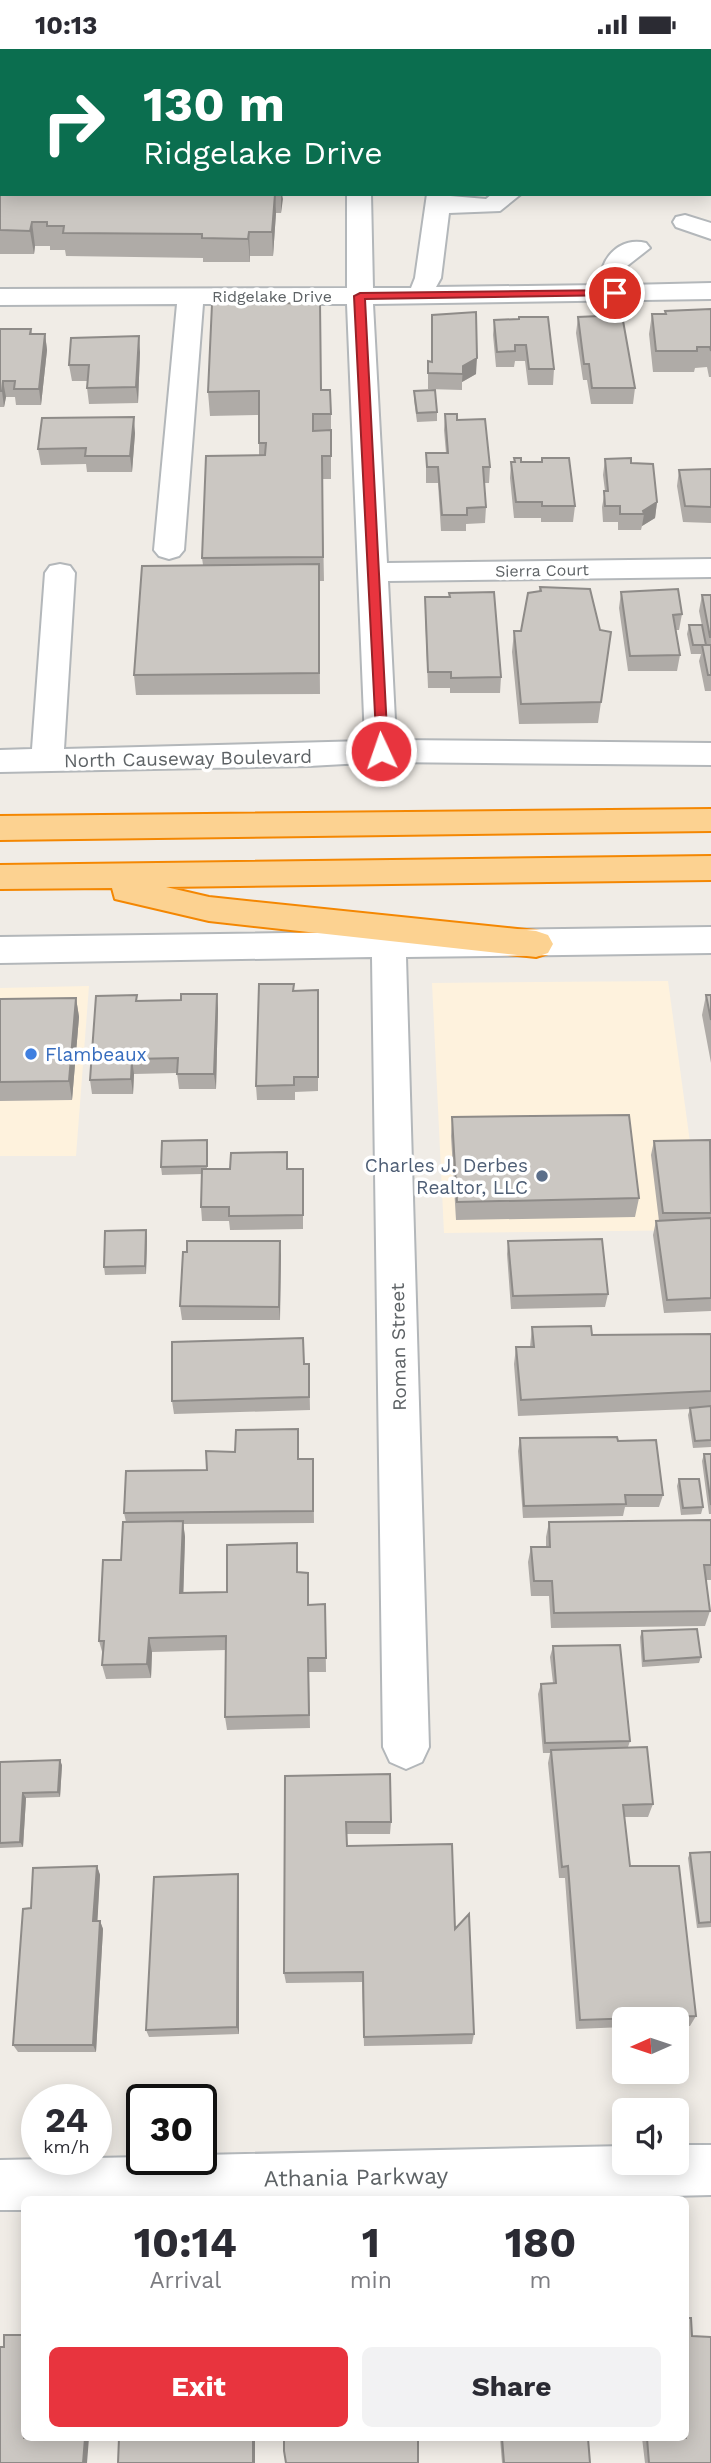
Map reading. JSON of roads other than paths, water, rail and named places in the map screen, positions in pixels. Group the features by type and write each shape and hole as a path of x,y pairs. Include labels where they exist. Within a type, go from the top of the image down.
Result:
{"highway":[{"path":"0,828 711,820"},
{"path":"0,877 711,868"},
{"path":"64,876 209,908 536,944"}],"street":[{"path":"359,196 360,296 381,751"},
{"path":"420,295 428,278 438,199 491,206 506,196"},
{"path":"685,222 711,233"},
{"path":"615,293 612,272 615,262 637,248"},
{"name":"Ridgelake Drive","path":"0,297 711,291"},
{"path":"169,551 191,296"},
{"name":"Sierra Court","path":"373,572 711,568"},
{"path":"47,761 60,573"},
{"name":"North Causeway Boulevard","path":"0,761 309,755 381,751 711,754"},
{"path":"0,950 389,947 711,940"},
{"name":"Roman Street","path":"389,947 406,1747"},
{"name":"Athania Parkway","path":"0,2185 711,2170"}],"place":[{"name":"Flambeaux","path":"31,1054"},
{"name":"Charles J. Derbes Realtor, LLC","path":"542,1176"}]}
